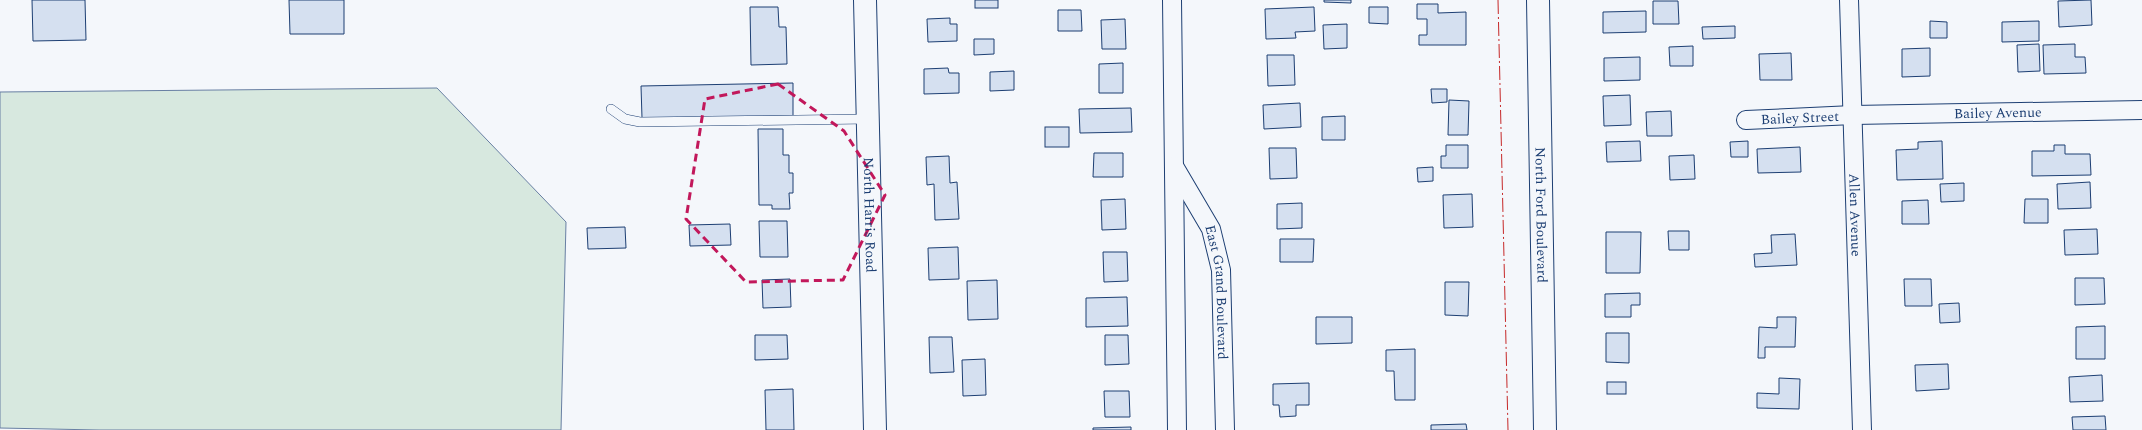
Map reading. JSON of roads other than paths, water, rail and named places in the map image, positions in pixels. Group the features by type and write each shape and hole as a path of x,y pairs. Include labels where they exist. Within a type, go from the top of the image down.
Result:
{"street":[{"name":"North Harris Road","path":"865,0 875,430"},
{"path":"1172,0 1177,430"},
{"name":"North Ford Boulevard","path":"1538,0 1545,430"},
{"name":"Allen Avenue","path":"1849,0 1862,430"},
{"name":"Bailey Avenue","path":"1853,115 2142,110"},
{"name":"Bailey Street","path":"1746,120 1853,115"},
{"name":"East Grand Boulevard","path":"1173,165 1211,228 1220,263 1225,430"}],"lane":[{"path":"610,109 626,119 640,122 867,119"}]}
